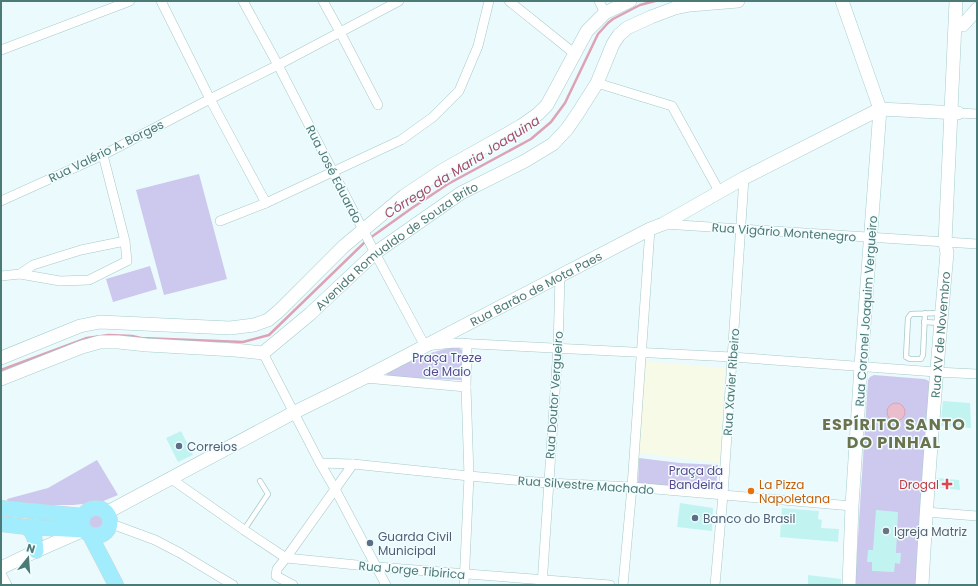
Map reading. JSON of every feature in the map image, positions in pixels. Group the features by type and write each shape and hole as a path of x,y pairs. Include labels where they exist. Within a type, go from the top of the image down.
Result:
{"main road":[{"name":"Avenida Romualdo de Souza Brito","path":"1,358 80,326 100,322 230,328 254,325 268,320 279,311 344,246 404,196 443,170 521,126 538,114 547,105 587,31 602,7 630,1"},
{"name":"Avenida Romualdo de Souza Brito","path":"263,353 310,314 375,253 461,193 525,161 553,144 567,129 578,113 597,83 613,44 619,35 627,28 675,8 690,5 738,1"},
{"path":"842,1 880,109"},
{"name":"Rua XV de Novembro","path":"956,1 959,25"},
{"name":"Rua XV de Novembro","path":"922,585 936,372 948,246 959,25 964,1"},
{"path":"959,25 977,9"},
{"name":"Rua Barão de Mota Paes","path":"108,518 170,478 294,412 364,378 650,229 663,224 719,191 880,109 954,112"},
{"name":"Rua Coronel Joaquim Vergueiro","path":"849,585 852,506 861,366 880,109"},
{"path":"1,379 82,347 100,342 118,342 263,353"},
{"path":"1,508 86,527 95,536 103,534 106,531 108,518 102,510 94,508 86,512 86,527 114,581 127,585"},
{"path":"1,524 26,527 86,527"},
{"path":"26,527 31,530 34,536 36,551"},
{"path":"1,568 86,527"}],"street":[{"path":"2,48 130,1"},
{"path":"161,1 210,98 266,202"},
{"name":"Rua José Eduardo","path":"243,1 425,346"},
{"path":"323,1 378,105"},
{"name":"Rua Valério A. Borges","path":"1,201 103,155 210,98 278,65 398,1"},
{"path":"220,221 266,202 400,140 433,117 459,91 478,46 489,1"},
{"path":"508,1 575,54"},
{"path":"597,83 672,106 719,191"},
{"name":"Rua Barão de Mota Paes","path":"954,112 977,114"},
{"path":"1,276 20,274 60,281 88,280 127,261 125,241 103,155"},
{"name":"Rua Xavier Ribeiro","path":"715,585 723,494 744,178"},
{"name":"Rua Vigário Montenegro","path":"663,224 871,238 948,246 977,244"},
{"path":"623,585 632,487 650,229"},
{"path":"20,274 33,266 81,250 125,241"},
{"name":"Rua Doutor Vergueiro","path":"542,582 558,348 560,276"},
{"path":"425,346 454,342 732,357 977,374"},
{"path":"464,585 469,476 466,387 467,343"},
{"path":"263,353 386,585"},
{"path":"364,378 466,387"},
{"name":"Rua Silvestre Machado","path":"320,463 353,464 548,483 632,487 852,506"},
{"path":"293,585 276,576 277,569 353,464"},
{"path":"170,478 286,558"},
{"path":"926,512 977,516"},
{"path":"108,518 180,553 233,585"},
{"name":"Rua Jorge Tibirica","path":"286,558 542,582 610,585"},
{"path":"1,574 7,585"}],"lane":[{"path":"925,313 923,355 921,359 910,359 906,357 908,318 911,314 925,313 941,318"},
{"path":"924,322 941,318"},
{"path":"244,530 268,494 260,481"}],"shaded area":[{"path":"645,361 725,368 720,463 639,453"},
{"path":"896,403 902,406 905,412 902,418 896,421 890,418 887,412 890,406"}],"green space":[{"path":"199,174 227,279 164,295 136,190"},
{"path":"150,266 157,289 113,302 106,279"},
{"name":"Praça Treze de Maio","path":"452,347 459,348 463,351 461,380 387,377 387,372 427,354"},
{"path":"874,375 924,379 930,382 918,585 855,585 868,380"},
{"name":"Praça da Bandeira","path":"639,458 680,463 718,465 717,491 638,483"},
{"path":"97,460 118,495 101,502 73,505 8,503 7,499 48,488"},
{"path":"93,514 99,514 103,518 103,524 99,528 93,528 89,524 89,518"}],"building":[{"path":"943,401 970,403 971,428 940,426"},
{"name":"Correios","path":"181,431 193,455 178,462 166,438"},
{"name":"Drogal","path":"937,478 959,480 960,490 936,487"},
{"name":"Banco do Brasil","path":"680,503 713,508 712,531 677,527"},
{"path":"782,508 819,511 818,519 822,520 821,528 839,529 838,542 780,537"},
{"name":"Igreja Matriz","path":"876,510 898,512 896,553 901,553 900,564 895,563 894,572 872,571 872,562 867,562 868,550 873,550"},
{"path":"808,575 841,579 841,585 808,585"}],"waterway":[{"name":"Córrego da Maria Joaquina","path":"370,238 448,184 531,139 551,122 565,103 598,34 613,19 640,5 655,1"},
{"name":"Córrego da Maria Joaquina","path":"1,370 87,338 109,335 141,338 243,342 269,335 366,241"}],"place":[{"name":"Correios","path":"179,446"},
{"name":"Drogal","path":"947,484"},
{"name":"La Pizza Napoletana","path":"751,491"},
{"name":"Banco do Brasil","path":"695,518"},
{"name":"Igreja Matriz","path":"886,531"},
{"name":"Guarda Civil Municipal","path":"370,543"}],"district":[{"name":"ESPÍRITO SANTO DO PINHAL","path":"894,433"}]}
